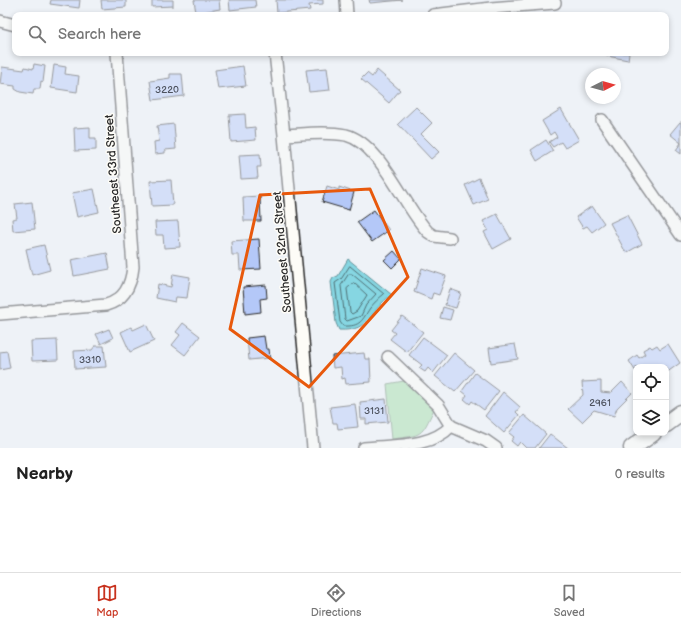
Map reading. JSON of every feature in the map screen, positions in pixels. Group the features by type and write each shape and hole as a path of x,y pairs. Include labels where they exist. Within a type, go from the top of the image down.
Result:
{"street":[{"path":"346,0 348,12"},
{"path":"449,12 491,4 555,3"},
{"path":"0,21 12,24"},
{"name":"Southeast 33rd Street","path":"0,314 115,303 126,292 130,284 133,268 117,56"},
{"name":"Southeast 32nd Street","path":"275,56 313,448"},
{"path":"602,120 681,234"},
{"path":"284,135 333,134 347,135 356,140 367,148 382,165 428,232 434,236 450,238"},
{"path":"388,357 438,405 452,426 486,441 496,448"},
{"path":"669,422 681,413"},
{"path":"364,448 426,442 438,438 452,426"},
{"path":"632,448 649,436"}],"highlighted area":[{"path":"370,189 408,277 309,387 230,329 260,195"}],"green space":[{"path":"404,381 410,382 434,409 420,433 410,437 392,439 387,384"}],"water":[{"path":"348,259 392,295 358,327 350,330 339,330 336,323 331,282 333,278 338,276"}],"building":[{"path":"51,0 80,0 79,8 50,4"},
{"path":"101,0 126,0 126,7 102,9"},
{"path":"152,0 173,0 173,6 152,7"},
{"path":"194,0 219,0 220,9 196,12"},
{"path":"229,0 255,0 256,7 230,10"},
{"path":"276,0 323,0 323,4 309,5 310,10 277,12"},
{"path":"369,0 403,0 370,3"},
{"path":"607,56 629,56 628,60"},
{"path":"34,64 45,66 43,82 41,81 40,89 34,89 33,94 20,92 15,89 15,86 0,84 2,67 24,70 25,67 33,69"},
{"path":"54,65 66,67 65,74 79,76 77,92 51,88"},
{"path":"243,66 246,86 218,89 215,70"},
{"path":"327,68 330,90 309,92 306,70"},
{"path":"377,70 400,90 389,103 361,79 367,73 372,77"},
{"path":"170,74 182,74 184,96 153,100 150,81 170,78"},
{"path":"416,107 432,123 421,134 439,152 431,159 398,124"},
{"path":"561,109 579,140 565,148 561,142 553,147 549,142 557,137 554,132 550,135 542,121"},
{"path":"245,114 246,128 255,127 256,140 231,142 229,115"},
{"path":"681,122 681,143 670,134"},
{"path":"174,124 176,149 165,150 165,153 155,154 154,142 159,141 157,126"},
{"path":"90,127 90,138 96,138 96,150 75,151 74,128"},
{"path":"546,140 553,151 537,161 531,150"},
{"path":"681,143 681,154 676,150"},
{"path":"260,154 261,167 257,167 258,178 241,179 239,155"},
{"path":"479,178 488,199 474,205 465,185"},
{"path":"171,180 173,205 152,206 150,181"},
{"path":"327,186 339,190 339,187 354,192 349,210 322,202"},
{"path":"94,189 99,212 77,217 72,193"},
{"path":"260,196 261,221 244,221 243,197"},
{"path":"32,202 35,229 13,231 12,219 17,218 15,204"},
{"path":"592,206 604,223 592,232 587,226 583,228 576,217"},
{"path":"374,210 389,230 372,242 357,222"},
{"path":"497,214 511,239 493,249 484,232 488,230 483,221"},
{"path":"627,215 642,244 626,253 610,223"},
{"path":"178,221 180,247 164,248 163,235 156,235 155,222"},
{"path":"259,239 261,269 240,270 239,255 232,255 231,241"},
{"path":"44,245 50,270 32,275 26,249"},
{"path":"394,251 401,259 392,268 384,260"},
{"path":"107,253 110,269 74,276 71,260"},
{"path":"422,268 446,276 439,295 433,293 431,299 414,292"},
{"path":"173,274 190,277 187,298 176,297 175,302 156,298 158,284 171,287"},
{"path":"266,285 267,298 260,299 261,312 245,314 243,287"},
{"path":"450,289 461,293 456,308 445,305"},
{"path":"443,307 453,310 450,320 440,318"},
{"path":"402,316 423,332 407,352 390,339 395,333 391,330"},
{"path":"183,323 200,336 185,355 172,345 180,335 176,332"},
{"path":"146,324 154,341 130,352 121,332 131,327 133,330"},
{"path":"109,329 113,338 101,344 96,334"},
{"path":"264,336 266,349 269,349 270,358 249,360 247,338"},
{"path":"423,337 447,355 433,373 428,368 425,372 419,368 422,365 409,355"},
{"path":"57,340 58,360 32,361 31,341"},
{"path":"515,344 518,359 491,363 489,348"},
{"path":"668,344 680,363 669,371 669,364 633,364 633,367 629,361 637,355 639,358 645,354 643,350 650,346 652,348 657,345 660,349"},
{"path":"95,346 104,346 106,367 75,369 74,351 92,350"},
{"path":"7,351 10,368 0,370 0,352"},
{"path":"364,353 365,359 370,359 371,382 346,384 345,378 342,379 341,367 333,368 332,356"},
{"path":"454,353 474,370 455,392 435,376"},
{"path":"475,373 499,391 484,410 472,401 470,404 464,399 467,395 462,391"},
{"path":"601,381 601,392 611,393 622,382 632,393 617,408 614,416 594,410 582,422 568,409 583,395 582,382"},
{"path":"503,392 520,407 516,412 519,415 504,433 485,416"},
{"path":"386,399 388,422 366,424 366,419 361,419 360,402"},
{"path":"355,404 358,427 338,429 337,423 333,423 330,407"},
{"path":"524,415 546,434 535,448 526,448 520,442 517,446 511,441 514,437 509,433"},
{"path":"550,434 568,448 539,448"}]}
